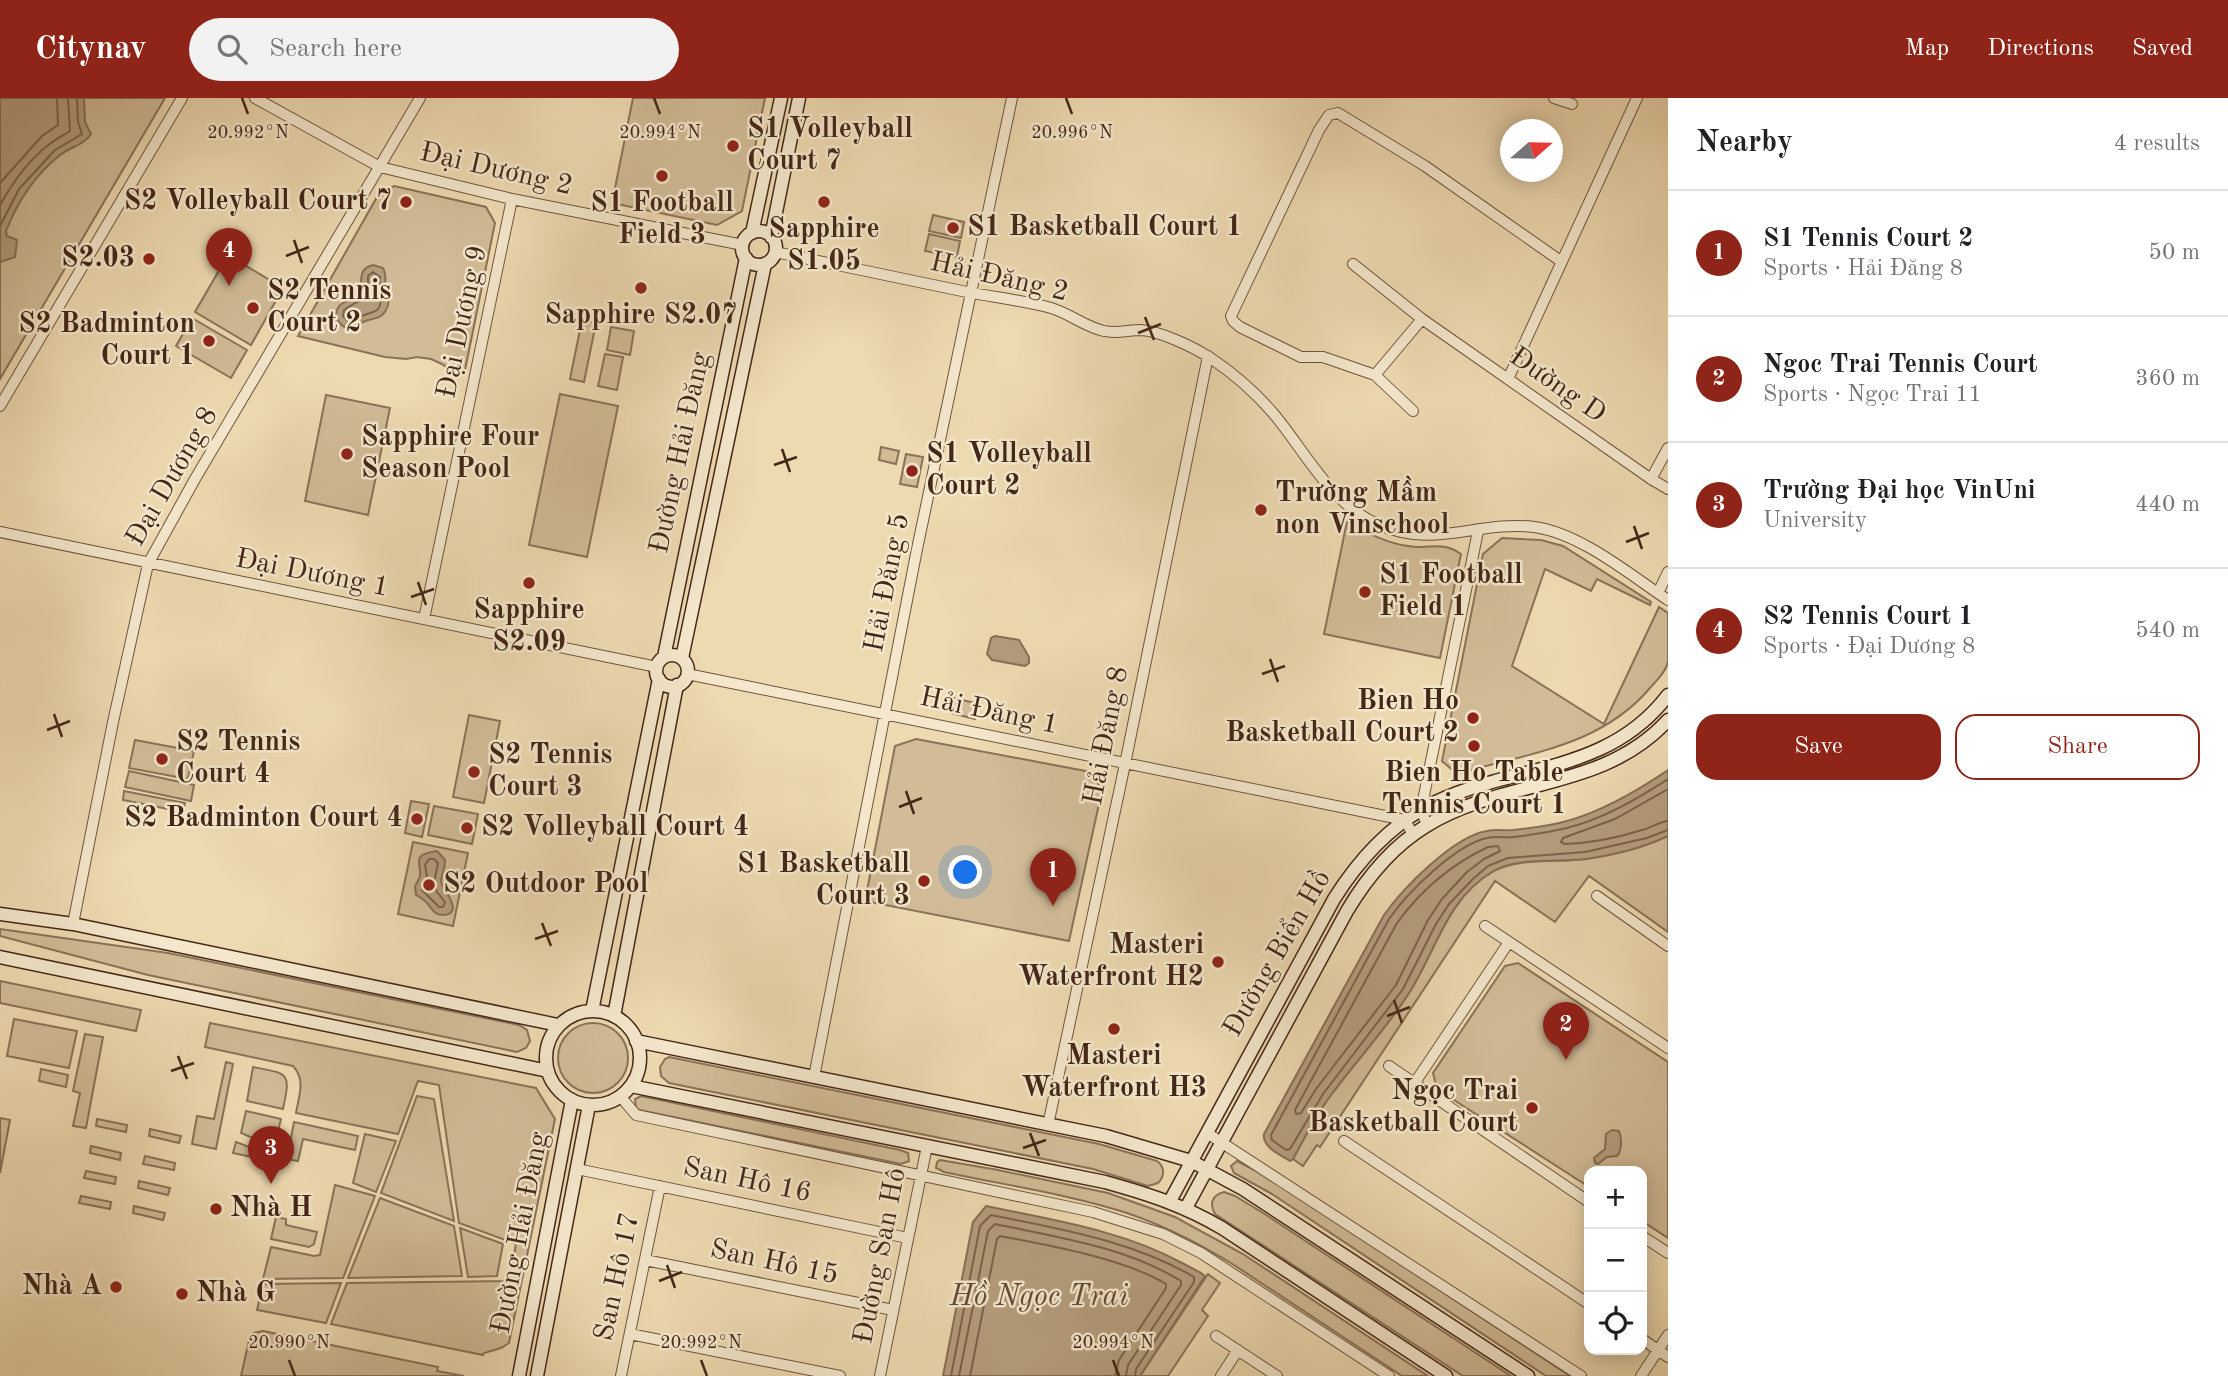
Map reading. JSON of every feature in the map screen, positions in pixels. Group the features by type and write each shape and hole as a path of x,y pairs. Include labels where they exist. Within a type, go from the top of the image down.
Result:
{"street":[{"path":"0,405 182,98"},
{"name":"Đại Dương 2","path":"255,98 380,167 512,199 743,245"},
{"name":"Đại Dương 8","path":"73,924 148,564 195,479 420,98"},
{"path":"752,233 781,98"},
{"path":"771,237 799,98"},
{"name":"Hải Đăng 5","path":"814,1077 917,549 1012,98"},
{"path":"1554,98 1572,104"},
{"path":"1508,379 1637,98"},
{"path":"1413,411 1376,375 1323,356 1301,358 1240,327 1231,316 1329,115 1338,113 1425,166 1562,262"},
{"name":"Đại Dương 9","path":"424,619 512,199"},
{"path":"763,232 771,237 775,243 772,259 757,265 746,258 743,245 748,236 763,232"},
{"name":"Hải Đăng 2","path":"775,252 1052,308 1108,332 1152,331 1208,356 1242,382 1266,405 1331,489 1347,505 1383,527 1412,535 1442,536 1524,526 1556,532 1585,545 1668,600"},
{"name":"Đường Hải Đăng","path":"592,1011 660,668 746,258"},
{"name":"Đường Hải Đăng","path":"682,659 765,264"},
{"name":"Đường D","path":"1353,264 1422,319 1668,489"},
{"path":"1376,375 1422,319"},
{"name":"Hải Đăng 8","path":"1048,1125 1208,356"},
{"path":"1651,479 1668,448"},
{"path":"1427,825 1421,810 1478,531"},
{"name":"Đại Dương 1","path":"0,532 660,668"},
{"path":"1658,593 1668,572"},
{"path":"671,655 682,659 687,665 684,680 677,685 665,685 660,668 671,655"},
{"name":"Hải Đăng 1","path":"687,674 1405,820"},
{"path":"614,1016 677,685"},
{"name":"Đường Biển Hồ","path":"1170,1201 1334,899 1351,874 1377,845 1405,820 1421,810 1464,792 1585,756 1622,737 1642,722 1668,695"},
{"name":"Đường Biển Hồ","path":"1186,1208 1352,903 1388,858 1427,825 1475,804 1596,769 1633,750 1668,720"},
{"path":"1405,820 1413,835"},
{"path":"1597,896 1668,946"},
{"path":"0,914 73,924 558,1025"},
{"path":"1485,926 1668,1048"},
{"path":"1414,1084 1508,942"},
{"path":"0,957 548,1071"},
{"path":"592,1011 614,1016 625,1023 636,1041 640,1056 639,1068 631,1086 610,1102 589,1105 572,1100 561,1092 548,1071 546,1055 550,1040 558,1025 579,1013 592,1011"},
{"path":"636,1041 1106,1136 1191,1161 1252,1195 1528,1376"},
{"path":"1389,1066 1584,1199"},
{"path":"631,1086 1105,1182 1170,1201 1222,1228 1446,1376"},
{"path":"620,1096 636,1115 1093,1212 1163,1234 1225,1267 1389,1376"},
{"name":"Đường Hải Đăng","path":"520,1375 572,1100"},
{"name":"Đường Hải Đăng","path":"538,1374 589,1105"},
{"path":"1207,1133 1581,1376"},
{"path":"1344,1141 1584,1301"},
{"name":"Đường San Hô","path":"880,1376 927,1146"},
{"name":"San Hô 16","path":"577,1169 908,1238"},
{"name":"San Hô 17","path":"621,1376 660,1186"},
{"path":"1647,1239 1668,1253"},
{"name":"San Hô 15","path":"645,1260 893,1310"},
{"path":"630,1334 840,1376"},
{"path":"1641,1376 1668,1335"},
{"path":"1216,1336 1277,1376"},
{"path":"1647,1342 1668,1357"},
{"path":"1221,1376 1238,1350"},
{"path":"520,1375 538,1374"}],"shaded area":[{"path":"0,98 165,98 0,379"},
{"path":"633,98 765,98 742,211 717,225 612,203"},
{"path":"394,186 486,207 495,223 464,375 449,371 444,365 431,359 385,357 298,336 377,197"},
{"path":"933,215 964,222 961,238 929,231"},
{"path":"929,234 960,241 957,257 925,251"},
{"path":"228,255 283,288 251,345 195,312"},
{"path":"192,318 247,350 231,378 176,346"},
{"path":"582,320 596,323 584,382 570,379"},
{"path":"611,327 634,331 630,355 607,350"},
{"path":"605,354 623,357 617,390 598,386"},
{"path":"560,394 618,406 587,557 529,545"},
{"name":"Sapphire Four Season Pool","path":"326,395 390,408 368,515 305,501"},
{"path":"881,447 899,451 896,464 879,460"},
{"name":"S1 Volleyball Court 2","path":"906,454 923,457 917,487 900,484"},
{"path":"1347,521 1392,543 1416,547 1442,546 1461,554 1440,658 1324,634"},
{"path":"1502,538 1541,540 1563,546 1651,602 1650,605 1597,579 1591,591 1545,569 1512,666 1604,724 1659,607 1668,613 1668,661 1663,672 1630,708 1585,736 1536,753 1457,774 1442,761 1483,554"},
{"path":"954,698 979,704 975,719 951,713"},
{"name":"S2 Tennis Court 3","path":"469,715 500,721 484,803 453,797"},
{"path":"916,739 1091,772 1102,790 1069,941 865,901 895,746"},
{"name":"S2 Tennis Court 4","path":"135,740 194,751 188,779 129,768"},
{"path":"129,771 194,785 191,801 125,787"},
{"path":"124,791 185,803 183,812 123,800"},
{"name":"S2 Badminton Court 4","path":"411,801 429,804 422,837 405,833"},
{"path":"434,806 478,814 472,844 428,835"},
{"path":"1668,836 1668,932 1589,876 1555,922 1495,881 1320,1147 1317,1145 1303,1166 1293,1159 1326,1103 1409,993 1453,911 1477,883 1492,872 1514,864 1597,857 1618,853"},
{"path":"413,842 468,853 453,926 398,914"},
{"path":"0,929 168,953 519,1025 527,1030 530,1041 526,1048 517,1052 148,975 0,936"},
{"path":"1518,963 1668,1062 1668,1238 1647,1224 1647,1166 1584,1166 1584,1184 1437,1089 1433,1073 1505,966"},
{"path":"0,981 141,1010 136,1031 0,1003"},
{"path":"14,1019 77,1031 69,1068 7,1056"},
{"path":"210,1023 536,1088 555,1119 509,1343 483,1355 331,1324 347,1283 509,1281 516,1244 459,1223 439,1085 418,1081 398,1134 296,1113 300,1082 293,1066 205,1047"},
{"path":"600,1023 613,1029 622,1038 626,1044 626,1072 618,1083 607,1091 586,1093 568,1083 560,1072 558,1051 568,1033 579,1025"},
{"path":"85,1034 103,1037 86,1128 73,1126 80,1093 73,1091"},
{"path":"669,1057 1099,1144 1157,1161 1162,1166 1163,1175 1158,1183 1148,1186 1093,1169 669,1083 661,1076 660,1067"},
{"path":"226,1062 233,1064 216,1149 192,1144 197,1116 214,1119"},
{"path":"253,1067 274,1071 287,1081 283,1109 247,1101"},
{"path":"41,1069 68,1075 66,1087 39,1081"},
{"path":"417,1096 434,1099 454,1221 381,1193"},
{"path":"641,1096 900,1150 908,1153 909,1161 901,1164 636,1109 635,1099"},
{"path":"246,1111 281,1119 274,1147 241,1133"},
{"path":"0,1118 10,1120 0,1173"},
{"path":"97,1119 127,1125 126,1132 96,1126"},
{"path":"294,1122 358,1136 355,1150 303,1139 298,1161 287,1159"},
{"path":"150,1129 181,1136 179,1143 149,1136"},
{"path":"365,1134 396,1141 376,1192 353,1183"},
{"path":"236,1142 268,1154 266,1160 233,1153"},
{"path":"91,1146 121,1153 120,1160 90,1153"},
{"path":"145,1156 175,1163 174,1170 143,1164"},
{"path":"940,1160 1108,1193 1175,1217 1243,1254 1428,1376 1402,1376 1234,1265 1169,1230 1127,1213 1082,1200 944,1172 936,1168"},
{"path":"1237,1161 1275,1181 1570,1376 1546,1376 1272,1194 1234,1173 1231,1166"},
{"path":"86,1171 116,1177 115,1184 84,1178"},
{"path":"139,1181 170,1188 168,1195 138,1188"},
{"path":"335,1185 375,1196 343,1278 263,1279 271,1247 320,1255"},
{"path":"1224,1192 1263,1213 1511,1376 1463,1376 1215,1214 1213,1200"},
{"path":"81,1196 111,1202 110,1209 79,1203"},
{"path":"380,1198 454,1226 462,1276 348,1278"},
{"path":"134,1206 165,1213 163,1220 133,1213"},
{"path":"276,1217 286,1219 286,1225 317,1232 314,1244 309,1247 271,1239"},
{"path":"460,1228 503,1244 497,1276 468,1277"},
{"path":"1208,1274 1220,1283 1202,1310 1208,1316 1168,1376 1140,1376"},
{"path":"341,1283 326,1323 257,1310 263,1284"},
{"path":"263,1331 438,1367 437,1371 464,1376 241,1376 250,1336"}],"water":[{"path":"0,98 84,98 85,122 91,134 85,141 64,152 51,163 28,190 6,231 7,236 17,240 15,257 0,262"},
{"path":"373,265 383,268 386,276 387,307 383,315 347,328 340,323 336,312 343,303 358,295 362,273"},
{"path":"995,636 1019,640 1029,657 1029,663 1025,666 992,660 987,654 991,638"},
{"path":"1668,770 1668,836 1618,853 1597,857 1514,864 1492,872 1477,883 1464,896 1443,927 1409,993 1326,1103 1293,1159 1290,1161 1268,1146 1264,1134 1384,915 1416,878 1445,853 1474,835 1490,830 1547,826 1580,817 1619,800"},
{"name":"S2 Outdoor Pool","path":"437,851 445,860 441,881 453,906 449,914 442,915 434,912 416,895 415,887 420,876 420,856"},
{"path":"1612,1130 1619,1131 1620,1134 1619,1154 1595,1163 1594,1158 1605,1149 1606,1134"},
{"name":"Hồ Ngọc Trai","path":"986,1206 1111,1234 1159,1252 1205,1276 1140,1376 943,1376 973,1222"}],"place":[{"name":"S1 Volleyball Court 7","path":"733,146"},
{"name":"S1 Football Field 3","path":"662,176"},
{"name":"S2 Volleyball Court 7","path":"406,202"},
{"name":"Sapphire S1.05","path":"824,202"},
{"name":"S1 Basketball Court 1","path":"953,228"},
{"name":"S2.03","path":"149,259"},
{"name":"S2 Tennis Court 1","path":"229,286"},
{"name":"Sapphire S2.07","path":"641,288"},
{"name":"S2 Tennis Court 2","path":"253,308"},
{"name":"S2 Badminton Court 1","path":"209,341"},
{"name":"Sapphire Four Season Pool","path":"347,454"},
{"name":"S1 Volleyball Court 2","path":"912,471"},
{"name":"Trường Mầm non Vinschool","path":"1261,510"},
{"name":"Sapphire S2.09","path":"529,583"},
{"name":"S1 Football Field 1","path":"1365,592"},
{"name":"Bien Ho Basketball Court 2","path":"1473,718"},
{"name":"Bien Ho Table Tennis Court 1","path":"1474,746"},
{"name":"S2 Tennis Court 4","path":"162,759"},
{"name":"S2 Tennis Court 3","path":"474,772"},
{"name":"S2 Badminton Court 4","path":"417,819"},
{"name":"S2 Volleyball Court 4","path":"467,828"},
{"name":"S1 Basketball Court 3","path":"924,881"},
{"name":"S2 Outdoor Pool","path":"429,885"},
{"name":"S1 Tennis Court 2","path":"1053,906"},
{"name":"Masteri Waterfront H2","path":"1218,962"},
{"name":"Masteri Waterfront H3","path":"1114,1029"},
{"name":"Ngoc Trai Tennis Court","path":"1566,1060"},
{"name":"Ngọc Trai Basketball Court","path":"1532,1108"},
{"name":"Trường Đại học VinUni","path":"271,1184"},
{"name":"Nhà H","path":"216,1209"},
{"name":"Nhà A","path":"116,1287"},
{"name":"Nhà G","path":"182,1294"}]}
